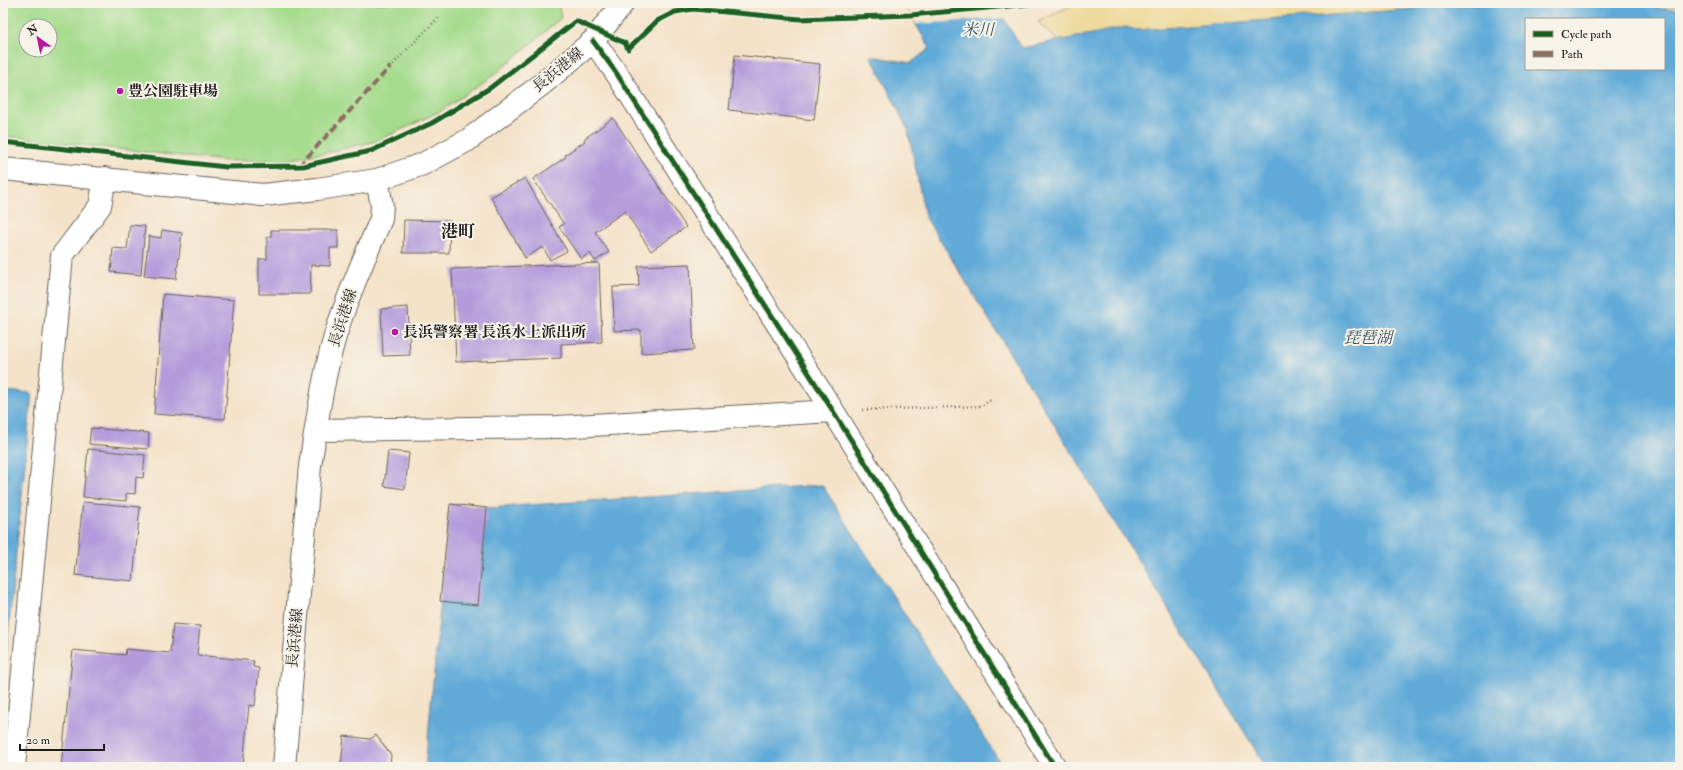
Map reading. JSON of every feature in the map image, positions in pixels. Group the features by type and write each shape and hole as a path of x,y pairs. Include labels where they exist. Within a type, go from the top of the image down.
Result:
{"street":[{"name":"長浜港線","path":"284,767 310,466 326,376 336,334 348,297 381,219 382,206 377,180 424,164 468,140 541,85 593,42 623,3"},
{"path":"593,42 615,71 833,411 1055,767"},
{"path":"3,169 263,195 317,190 377,180"},
{"path":"14,767 62,256 100,206 105,178"},
{"path":"316,430 557,427 833,411"}],"path":[{"path":"390,67 440,16"},
{"path":"833,411 982,406 992,399"}],"green space":[{"path":"3,3 558,3 561,18 495,74 441,111 377,141 287,160 225,161 3,136"}],"sand":[{"path":"1076,3 1616,3 1525,18 1525,70 1527,70 1595,139 1072,54 1038,22"},
{"path":"1654,3 1680,3 1680,8"}],"water":[{"name":"琵琶湖","path":"903,3 994,3 1022,48 1126,27 1136,30 1491,3 1658,3 1657,8 1680,10 1680,767 1266,767 925,216 908,130 871,56 911,63 930,48"},
{"path":"3,391 32,393 3,685"},
{"path":"822,485 1003,767 425,767 450,504 487,508"}],"pier":[{"path":"903,3 996,3 1006,18 916,24"}],"building":[{"path":"735,55 820,64 814,120 729,110"},
{"path":"613,118 686,227 651,251 625,211 595,232 609,252 595,261 590,253 581,259 559,227 564,224 533,179 566,157 565,155 585,141 584,139"},
{"path":"525,178 567,251 550,260 543,247 525,258 491,197"},
{"path":"404,220 450,221 449,253 403,253"},
{"path":"130,225 145,226 141,275 111,272 113,248 127,249"},
{"path":"162,230 182,233 176,279 144,276 149,236 161,238"},
{"path":"271,230 338,230 338,248 330,248 330,266 311,265 310,294 259,294 259,259 267,259 267,237 271,237"},
{"path":"599,263 602,342 561,344 561,358 456,362 452,269"},
{"path":"690,264 694,350 641,353 641,330 614,331 613,287 639,286 638,266"},
{"path":"163,294 234,300 225,419 154,414"},
{"path":"408,307 410,355 383,356 381,309"},
{"path":"91,428 149,433 148,449 89,444"},
{"path":"88,449 145,455 143,478 136,477 135,494 126,493 126,501 83,497"},
{"path":"388,451 409,453 405,489 384,486"},
{"path":"83,502 140,507 133,581 75,575"},
{"path":"450,504 487,508 478,605 440,601"},
{"path":"173,624 200,626 197,655 254,661 253,667 259,668 255,706 249,705 243,765 249,767 61,767 73,650 125,655 126,649 170,653"},
{"path":"376,735 391,755 390,767 341,767 344,736 370,739"}],"marked path":[{"path":"299,166 390,67"}],"cycle path":[{"path":"576,21 625,43 628,49 657,21 675,12 693,9 800,19 910,15 1042,3"},
{"path":"3,142 226,167 303,166 371,151 432,123 490,88 576,21"},
{"path":"593,41 615,71 833,411 1055,767"}],"place":[{"name":"豊公園駐車場","path":"120,91"},
{"name":"長浜警察署 長浜水上派出所","path":"395,332"}],"district":[{"name":"港町","path":"458,231"}],"water label":[{"name":"米川","path":"978,30"}]}
